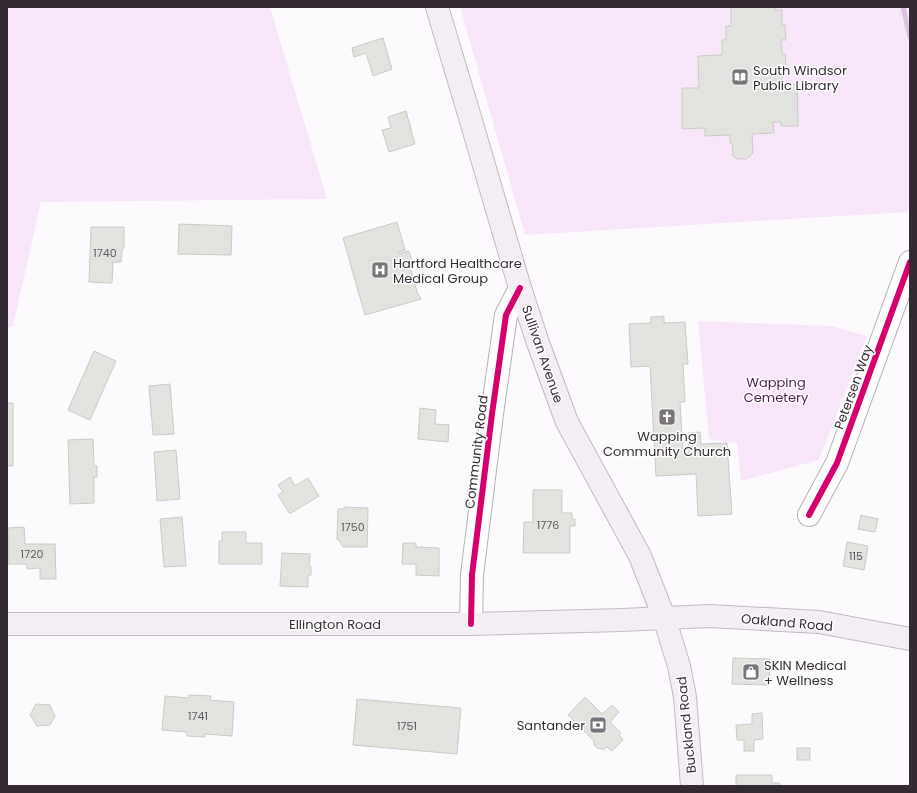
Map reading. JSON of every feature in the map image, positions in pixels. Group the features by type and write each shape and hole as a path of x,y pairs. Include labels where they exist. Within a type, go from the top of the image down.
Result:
{"main road":[{"name":"Sullivan Avenue","path":"437,7 470,114 520,288 538,343 567,422 640,556 664,617"},
{"name":"Oakland Road","path":"664,617 710,616 819,622 910,639"},
{"name":"Ellington Road","path":"7,624 471,624 622,620 664,617"},
{"name":"Buckland Road","path":"664,617 679,666 685,697 692,786"}],"street":[{"name":"Petersen Way","path":"809,515 837,463 910,262"},
{"name":"Community Road","path":"471,624 472,575 494,397 506,315 520,288"}],"green space":[{"path":"7,7 270,7 327,199 41,202 13,326 7,328"},
{"path":"460,7 910,7 910,204 907,212 525,235"},
{"name":"Wapping Cemetery","path":"698,321 832,326 867,336 819,460 741,481 737,443 709,439"}],"building":[{"name":"South Windsor Public Library","path":"731,7 775,7 775,10 782,10 782,25 785,25 786,40 781,40 782,54 785,54 786,69 782,69 782,85 797,84 798,126 781,126 781,122 773,122 774,133 752,134 753,153 747,159 738,159 733,156 730,135 705,136 705,128 682,129 682,88 699,88 698,56 722,55 722,40 726,40 726,26 731,26"},
{"path":"383,38 392,69 373,76 366,53 354,57 352,48"},
{"path":"406,111 415,144 389,152 382,130 391,128 388,117"},
{"path":"397,222 405,250 398,252 398,254 409,251 413,265 410,267 418,295 421,299 365,315 343,238"},
{"path":"179,224 232,226 231,255 178,254"},
{"path":"91,227 124,227 124,248 122,250 121,262 113,262 112,283 89,282"},
{"name":"Wapping Community Church","path":"664,316 664,323 685,322 688,364 683,364 685,402 680,402 683,453 689,453 688,433 700,432 701,444 727,443 732,514 698,516 696,474 656,476 650,366 631,367 629,324 651,323 651,317"},
{"path":"94,351 116,361 90,420 68,410"},
{"path":"170,384 174,434 153,435 149,386"},
{"path":"7,403 13,403 13,466 7,466"},
{"path":"420,408 436,410 435,424 449,425 448,442 418,439"},
{"path":"93,439 94,466 97,466 97,477 94,477 94,503 70,504 68,440"},
{"path":"176,450 180,499 157,501 154,452"},
{"path":"290,477 295,486 308,478 319,496 289,513 278,495 283,492 278,485"},
{"path":"533,490 562,490 562,513 572,513 572,519 575,519 575,526 570,526 570,553 523,553 524,522 533,522"},
{"path":"344,507 368,508 367,547 343,547 339,540 337,540 338,509 344,509"},
{"path":"861,515 878,519 875,532 858,529"},
{"path":"182,517 186,566 164,567 160,519"},
{"path":"24,527 25,544 55,544 56,579 40,579 40,568 27,569 27,564 8,564 8,528"},
{"path":"222,532 246,532 246,543 262,543 262,564 219,564 219,541 222,541"},
{"path":"847,542 868,546 864,570 843,566"},
{"path":"403,543 416,543 416,547 439,548 439,576 416,575 416,564 402,564"},
{"path":"282,553 310,554 309,565 311,567 311,575 308,575 308,587 280,586"},
{"path":"733,658 770,659 769,685 732,684"},
{"path":"189,695 211,696 210,700 234,702 232,736 205,734 205,737 187,736 187,732 162,730 165,696 189,698"},
{"path":"585,697 602,714 612,705 619,712 610,722 621,733 619,735 623,740 612,751 607,747 603,750 600,748 599,749 594,745 594,741 568,715"},
{"path":"357,699 461,708 457,754 353,745"},
{"path":"36,704 50,705 55,716 50,725 37,726 30,715"},
{"path":"762,713 763,739 754,740 754,751 744,751 744,740 737,740 736,725 752,724 752,714"},
{"path":"797,748 810,748 810,760 797,760"},
{"path":"736,775 772,775 772,783 780,783 780,786 736,786"}],"waterway":[{"path":"903,7 910,37"}],"cycle path":[{"path":"809,515 837,463 910,262"},
{"path":"471,624 472,575 506,315 520,288"}],"place":[{"name":"South Windsor Public Library","path":"740,77"},
{"name":"Hartford Healthcare Medical Group","path":"380,270"},
{"name":"Wapping Community Church","path":"667,417"},
{"name":"SKIN Medical + Wellness","path":"751,672"},
{"name":"Santander","path":"598,725"}]}
